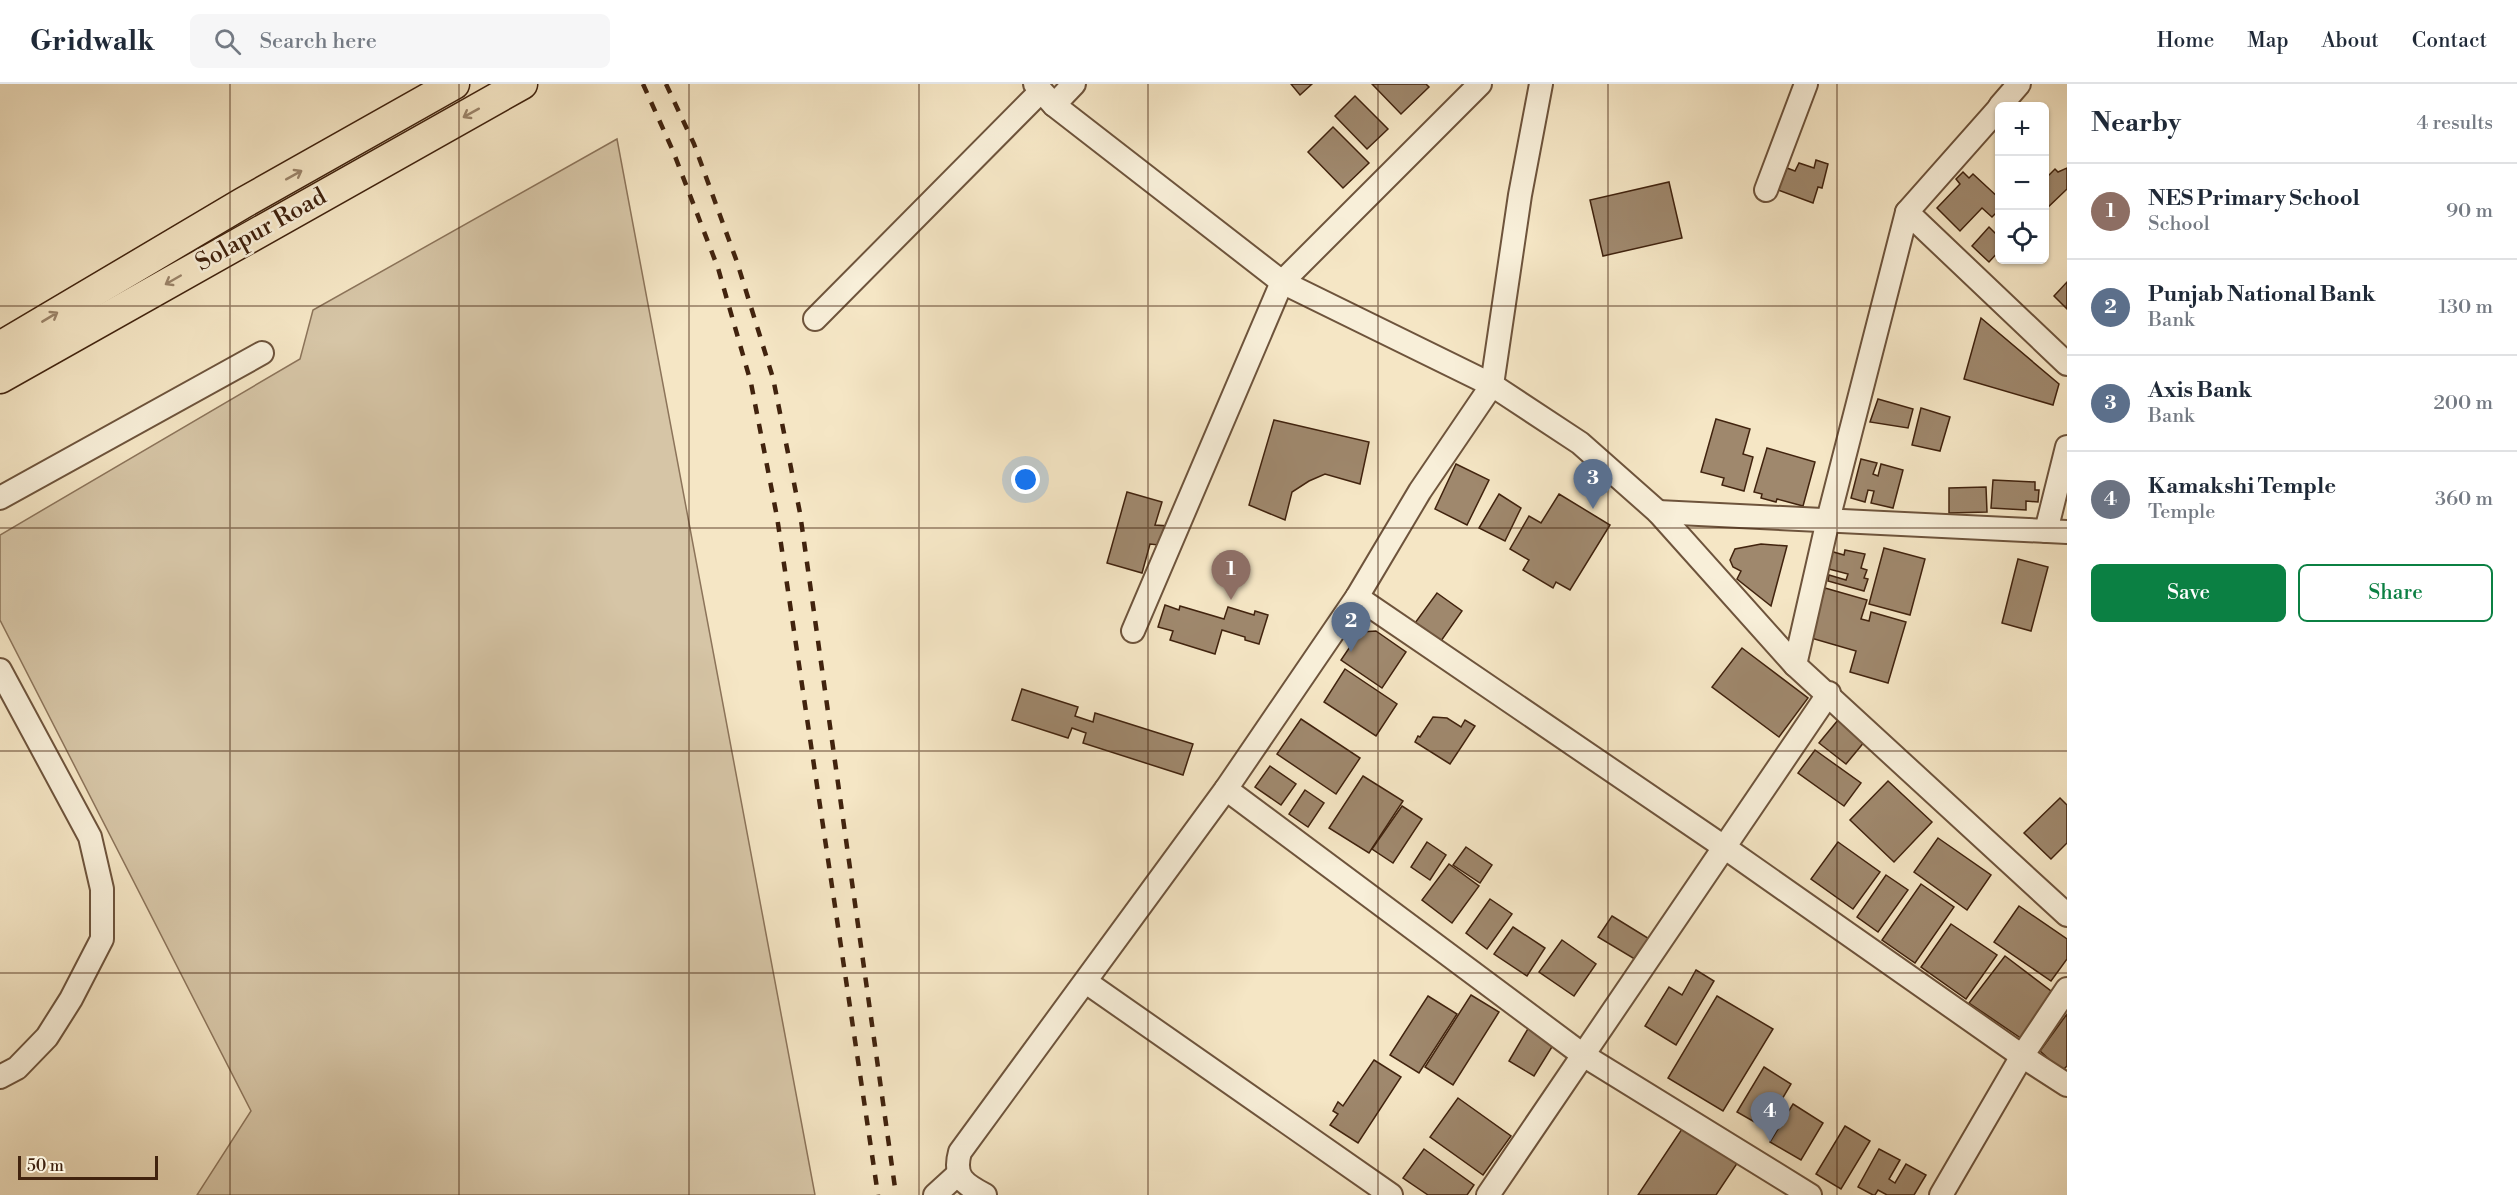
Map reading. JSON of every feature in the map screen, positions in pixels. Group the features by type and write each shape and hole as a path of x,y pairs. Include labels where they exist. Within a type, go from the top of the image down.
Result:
{"main road":[{"name":"Solapur Road","path":"0,347 243,203 454,84"},
{"name":"Solapur Road","path":"0,378 522,84"}],"street":[{"path":"815,319 1043,93 1074,84"},
{"path":"1132,631 1282,282 1480,84"},
{"path":"985,1195 969,1186 958,1174 957,1162 960,1152 1226,789 1357,597 1420,491 1492,384 1520,195 1541,84"},
{"path":"1766,190 1806,84"},
{"path":"2004,102 2019,84"},
{"path":"1043,93 1282,282 1492,384 1580,443 1658,512 1795,665 2067,915"},
{"path":"1795,665 1828,520 1907,212 1995,113"},
{"path":"1907,212 2067,364"},
{"path":"0,498 262,353"},
{"path":"1658,512 2056,532 2067,447"},
{"path":"1357,597 1724,847 2022,1056 2067,1084"},
{"path":"0,670 90,837 102,889 102,939 71,999 47,1037 17,1068 0,1077"},
{"path":"1488,1195 1828,693"},
{"path":"1226,789 1583,1056 1810,1195"},
{"path":"1086,982 1391,1195"},
{"path":"1941,1195 2022,1056 2067,989"},
{"path":"936,1195 958,1174"}],"shaded area":[{"path":"617,139 815,1195 197,1195 251,1111 0,620 0,535 300,359 313,310"}],"building":[{"path":"1291,84 1312,84 1300,95"},
{"path":"1372,84 1426,84 1429,87 1401,114"},
{"path":"1355,96 1388,129 1367,149 1335,116"},
{"path":"1333,127 1369,163 1343,188 1308,152"},
{"path":"1816,160 1828,164 1822,188 1818,187 1813,203 1778,190 1787,168 1795,171 1799,163 1814,168"},
{"path":"2067,168 2067,189 2049,206 2049,175 2055,169 2058,172"},
{"path":"1963,172 1969,178 1973,174 1995,194 1995,214 1992,217 1982,208 1960,231 1937,208 1960,184 1956,179"},
{"path":"1669,182 1682,238 1603,256 1590,200"},
{"path":"1989,227 1995,233 1995,255 1989,262 1972,246"},
{"path":"2067,282 2067,309 2054,296"},
{"path":"1981,318 2059,384 2053,405 1964,379"},
{"path":"1878,399 1913,409 1908,428 1870,422"},
{"path":"1921,408 1950,417 1940,451 1912,445"},
{"path":"1716,419 1750,429 1743,454 1753,457 1744,491 1722,485 1724,478 1701,472"},
{"path":"1274,420 1369,442 1360,484 1325,474 1309,481 1292,492 1285,520 1249,505"},
{"path":"1767,448 1815,462 1803,506 1777,499 1776,502 1761,498 1762,494 1754,492"},
{"path":"1861,459 1877,463 1873,474 1878,476 1881,464 1903,470 1893,508 1871,503 1874,491 1868,490 1865,502 1851,498"},
{"path":"1456,464 1489,480 1467,525 1435,509"},
{"path":"1993,480 2035,482 2035,490 2039,490 2038,502 2026,501 2026,510 1991,508"},
{"path":"1986,487 1987,512 1949,513 1949,488"},
{"path":"1127,492 1162,502 1155,525 1169,526 1159,545 1150,544 1142,573 1107,563"},
{"path":"1499,494 1521,508 1505,541 1479,528"},
{"path":"1559,494 1610,525 1570,590 1556,582 1553,588 1523,570 1529,560 1510,549 1529,516 1541,523"},
{"path":"1761,544 1787,546 1771,606 1737,579 1741,571 1733,567 1730,560 1735,549"},
{"path":"1884,548 1925,559 1910,615 1869,604"},
{"path":"1845,550 1865,554 1861,568 1867,570 1864,578 1868,579 1864,591 1828,581 1829,575 1846,580 1848,574 1825,568 1830,551 1844,555"},
{"path":"2018,559 2048,567 2031,631 2002,623"},
{"path":"1825,588 1867,600 1861,619 1869,621 1871,612 1906,622 1888,683 1850,672 1856,651 1811,638"},
{"path":"1437,593 1462,611 1441,641 1415,623"},
{"path":"1165,605 1179,610 1180,606 1224,619 1228,607 1254,615 1255,611 1268,615 1259,644 1222,630 1215,654 1170,640 1173,631 1158,627"},
{"path":"1376,631 1406,652 1382,688 1341,660 1360,632"},
{"path":"1742,648 1808,698 1779,737 1712,687"},
{"path":"1345,669 1397,704 1376,736 1324,702"},
{"path":"1022,689 1078,707 1075,716 1093,722 1095,713 1193,744 1183,775 1083,743 1086,733 1072,728 1068,738 1012,720"},
{"path":"1433,717 1447,718 1461,727 1465,720 1475,726 1450,764 1415,742"},
{"path":"1301,719 1360,758 1336,794 1277,754"},
{"path":"1838,720 1865,741 1846,764 1819,743"},
{"path":"1815,750 1861,783 1844,806 1798,773"},
{"path":"1270,766 1296,784 1281,805 1255,787"},
{"path":"1363,776 1403,801 1369,853 1329,828"},
{"path":"1888,781 1932,822 1894,862 1850,820"},
{"path":"1305,790 1324,803 1308,827 1289,814"},
{"path":"2060,798 2067,805 2067,843 2051,859 2024,833"},
{"path":"1402,806 1422,819 1393,863 1372,849"},
{"path":"1938,838 1991,875 1967,910 1914,872"},
{"path":"1427,842 1446,855 1430,880 1411,867"},
{"path":"1838,842 1880,872 1853,909 1811,879"},
{"path":"1466,847 1492,865 1480,883 1453,865"},
{"path":"1449,864 1479,886 1452,923 1422,900"},
{"path":"1886,875 1908,890 1878,932 1857,917"},
{"path":"1921,884 1954,907 1915,963 1882,940"},
{"path":"1490,899 1512,914 1487,949 1466,933"},
{"path":"2019,906 2067,939 2067,959 2051,981 1994,942"},
{"path":"1612,916 1651,940 1638,961 1598,937"},
{"path":"1951,924 1997,955 1966,999 1921,967"},
{"path":"1513,927 1545,948 1527,976 1494,954"},
{"path":"1562,940 1596,964 1574,996 1539,972"},
{"path":"2005,956 2051,991 2025,1041 1969,1003"},
{"path":"1696,970 1714,981 1676,1045 1645,1026 1669,987 1682,995"},
{"path":"1471,995 1499,1012 1453,1085 1425,1067"},
{"path":"1428,996 1457,1014 1419,1073 1390,1055"},
{"path":"1717,996 1773,1029 1723,1111 1668,1078"},
{"path":"2067,1014 2067,1066 2062,1071 2040,1051"},
{"path":"1529,1027 1555,1042 1534,1076 1509,1061"},
{"path":"1374,1060 1401,1077 1358,1143 1330,1125 1338,1114 1333,1111 1338,1102 1343,1106"},
{"path":"1764,1067 1791,1084 1765,1128 1737,1112"},
{"path":"1458,1098 1511,1136 1483,1175 1430,1137"},
{"path":"1793,1104 1823,1123 1801,1160 1770,1142"},
{"path":"1684,1126 1738,1162 1716,1195 1638,1195"},
{"path":"1845,1126 1870,1141 1841,1189 1816,1174"},
{"path":"1424,1149 1474,1185 1467,1195 1428,1195 1403,1178"},
{"path":"1879,1149 1900,1160 1889,1179 1895,1183 1906,1164 1926,1175 1914,1195 1887,1195 1878,1190 1873,1195 1858,1187"}],"railway":[{"path":"643,84 673,151 718,268 751,383 777,517 878,1195"},
{"path":"666,84 694,144 737,262 773,378 800,513 896,1195"}],"place":[{"name":"Axis Bank","path":"1593,509"},
{"name":"NES Primary School","path":"1231,600"},
{"name":"Punjab National Bank","path":"1351,652"},
{"name":"Kamakshi Temple","path":"1770,1142"}]}
